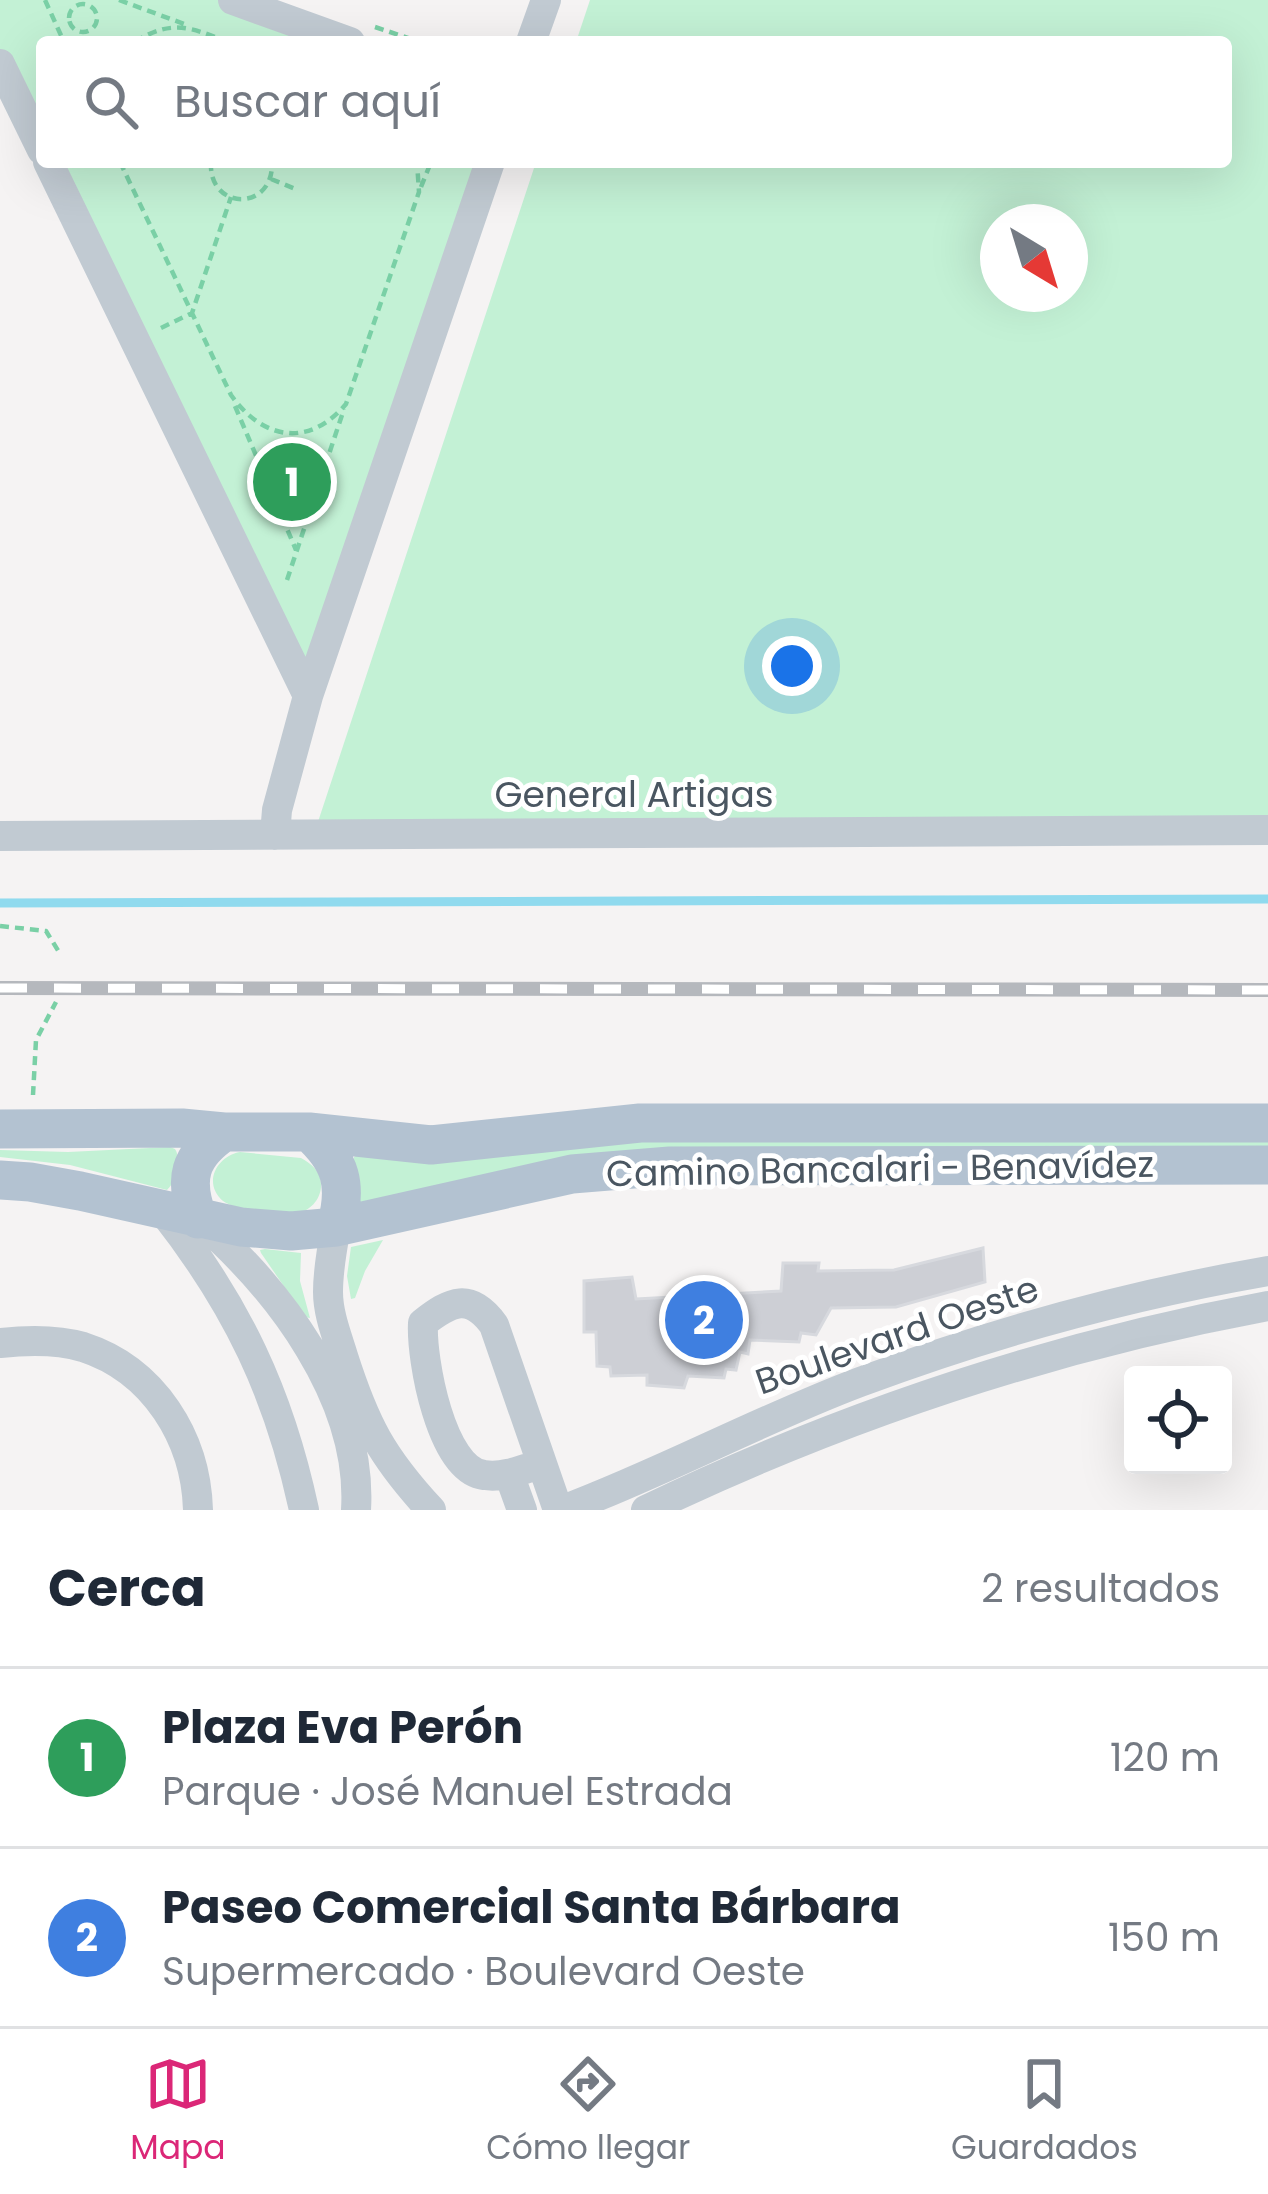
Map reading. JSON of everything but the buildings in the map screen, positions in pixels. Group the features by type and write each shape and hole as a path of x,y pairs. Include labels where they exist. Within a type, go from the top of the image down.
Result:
{"main road":[{"name":"Camino Bancalari - Benavídez","path":"0,1130 309,1132 431,1145 640,1123 1268,1123"},
{"path":"180,1215 190,1199 195,1160 207,1143 224,1132"},
{"path":"309,1132 336,1164 342,1206 336,1226"},
{"name":"Camino Bancalari - Benavídez","path":"0,1180 63,1188 241,1227 290,1231 336,1226 572,1174 670,1166 1268,1165"}],"street":[{"path":"233,0 333,36"},
{"path":"533,36 546,0"},
{"path":"0,64 36,138"},
{"path":"51,168 308,696"},
{"path":"275,835 277,810 308,696 488,168"},
{"name":"General Artigas","path":"0,836 1268,830"},
{"path":"180,1215 260,1366 304,1510"},
{"path":"180,1215 227,1244 266,1286 300,1334 347,1434 355,1468 356,1510"},
{"path":"336,1226 328,1295 332,1323 374,1438 400,1477 431,1510"},
{"name":"Boulevard Oeste","path":"561,1510 855,1384 944,1352 1154,1295 1268,1271"},
{"path":"540,1464 509,1474 482,1475 466,1469 452,1451 422,1343 423,1323 444,1306 468,1302 483,1310 494,1325 540,1464 561,1510"},
{"name":"Boulevard Oeste","path":"646,1510 724,1472 930,1393 1167,1325 1268,1306"},
{"path":"1000,1336 1007,1369"},
{"path":"0,1343 34,1340 82,1347 123,1366 151,1390 175,1422 193,1465 198,1510"},
{"path":"509,1474 522,1510"}],"path":[{"path":"45,0 62,36"},
{"path":"119,0 213,36"},
{"path":"92,3 97,14 93,28 79,32 71,26 71,9 92,3"},
{"path":"60,32 71,26"},
{"path":"145,36 172,27 192,27"},
{"path":"123,168 231,395 297,551"},
{"path":"212,168 218,189 248,199 258,195 271,178 272,168"},
{"path":"417,168 419,193"},
{"path":"273,624 428,168"},
{"path":"271,178 298,190"},
{"path":"135,340 192,313 231,197"},
{"path":"231,395 253,420 270,430 289,433 320,426 346,404"},
{"path":"0,926 46,931 59,952"},
{"path":"32,1101 36,1040 56,1002"}],"green space":[{"path":"0,0 233,0 333,36 36,36 36,138 0,64"},
{"path":"590,0 1268,0 1268,828 309,849 534,168 1232,168 1232,36 578,36"},
{"path":"51,168 488,168 308,696"},
{"path":"1268,1137 1268,1146 667,1152 360,1206 354,1162 358,1154 573,1142"},
{"path":"170,1147 177,1153 178,1164 167,1190 70,1165 0,1157 0,1150"},
{"path":"240,1152 305,1160 320,1177 316,1200 297,1213 247,1209 223,1201 214,1186 215,1171"},
{"path":"383,1240 351,1299 347,1276 351,1247"},
{"path":"265,1249 301,1253 300,1281 310,1318 261,1253"}],"waterway":[{"path":"0,903 1268,899"}],"railway":[{"path":"0,988 1268,990"}],"place":[{"name":"Plaza Eva Perón","path":"292,482"},
{"name":"Paseo Comercial Santa Bárbara","path":"704,1320"}]}
